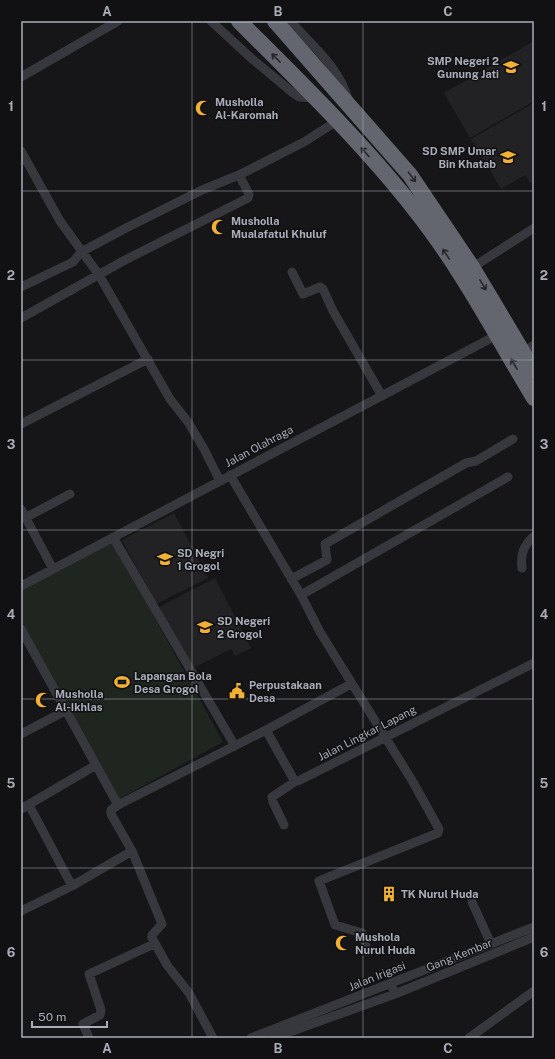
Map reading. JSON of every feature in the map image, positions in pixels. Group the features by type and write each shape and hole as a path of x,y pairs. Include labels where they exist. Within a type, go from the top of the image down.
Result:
{"highway":[{"path":"239,21 337,121 417,212 466,271"},
{"path":"275,21 350,104 410,175 503,332 534,398"},
{"path":"503,332 529,348 534,371"}],"street":[{"path":"21,77 118,21"},
{"path":"211,21 251,58 293,93 299,97 315,98"},
{"path":"290,21 337,74 347,91 350,104"},
{"path":"21,287 73,262 81,252 126,228 202,190 239,175 304,142 337,121"},
{"path":"21,151 60,221 99,275 170,399 188,422 220,481"},
{"path":"21,318 184,229 248,198 249,194 239,175"},
{"path":"466,271 534,228"},
{"path":"292,272 304,294 320,287 323,289 333,311 382,396"},
{"name":"Jalan Olahraga","path":"21,586 503,332"},
{"path":"21,424 148,359"},
{"path":"291,579 327,560 325,544 466,463 476,461 513,439"},
{"path":"230,475 301,595 320,632 413,782 439,831 319,881 335,925 362,933 367,950"},
{"path":"301,595 508,477"},
{"path":"26,518 70,494"},
{"path":"21,509 53,569"},
{"path":"522,568 522,553 526,543 534,536"},
{"path":"113,537 235,746"},
{"path":"21,629 118,805"},
{"name":"Jalan Lingkar Lapang","path":"284,825 272,802 272,798 296,781 534,664"},
{"path":"212,1038 189,993 167,965 154,944 152,935 162,924 132,851 111,814 111,810 118,805 266,730 351,684"},
{"path":"21,733 65,711"},
{"path":"266,730 296,781"},
{"path":"72,886 25,807 96,765"},
{"path":"21,912 72,886 132,851"},
{"path":"472,902 491,944"},
{"name":"Jalan Irigasi","path":"393,989 491,944 534,927"},
{"name":"Gang Kembar","path":"393,989 534,937"},
{"path":"89,1038 83,1024 98,1017 101,1010 89,974 154,944"},
{"path":"251,1038 272,1035 393,989"},
{"path":"469,1038 534,991"}],"shaded area":[{"name":"SMP Negeri 2 Gunung Jati","path":"534,41 534,101 470,138 444,93"},
{"name":"SD SMP Umar Bin Khatab","path":"534,103 534,181 530,183 525,175 501,189 471,139"},
{"name":"SD Negri 1 Grogol","path":"174,513 208,578 156,604 122,540"},
{"name":"Lapangan Bola Desa Grogol","path":"112,540 223,742 119,799 21,622 21,590"},
{"name":"SD Negeri 2 Grogol","path":"215,578 251,648 235,656 231,649 191,669 159,607"}],"place":[{"name":"SMP Negeri 2 Gunung Jati","path":"511,67"},
{"name":"Musholla Al-Karomah","path":"203,108"},
{"name":"SD SMP Umar Bin Khatab","path":"508,157"},
{"name":"Musholla Mualafatul Khuluf","path":"219,227"},
{"name":"SD Negri 1 Grogol","path":"165,559"},
{"name":"SD Negeri 2 Grogol","path":"205,627"},
{"name":"Lapangan Bola Desa Grogol","path":"122,682"},
{"name":"Perpustakaan Desa","path":"237,691"},
{"name":"Musholla Al-Ikhlas","path":"43,700"},
{"name":"TK Nurul Huda","path":"389,894"},
{"name":"Mushola Nurul Huda","path":"343,943"}]}
